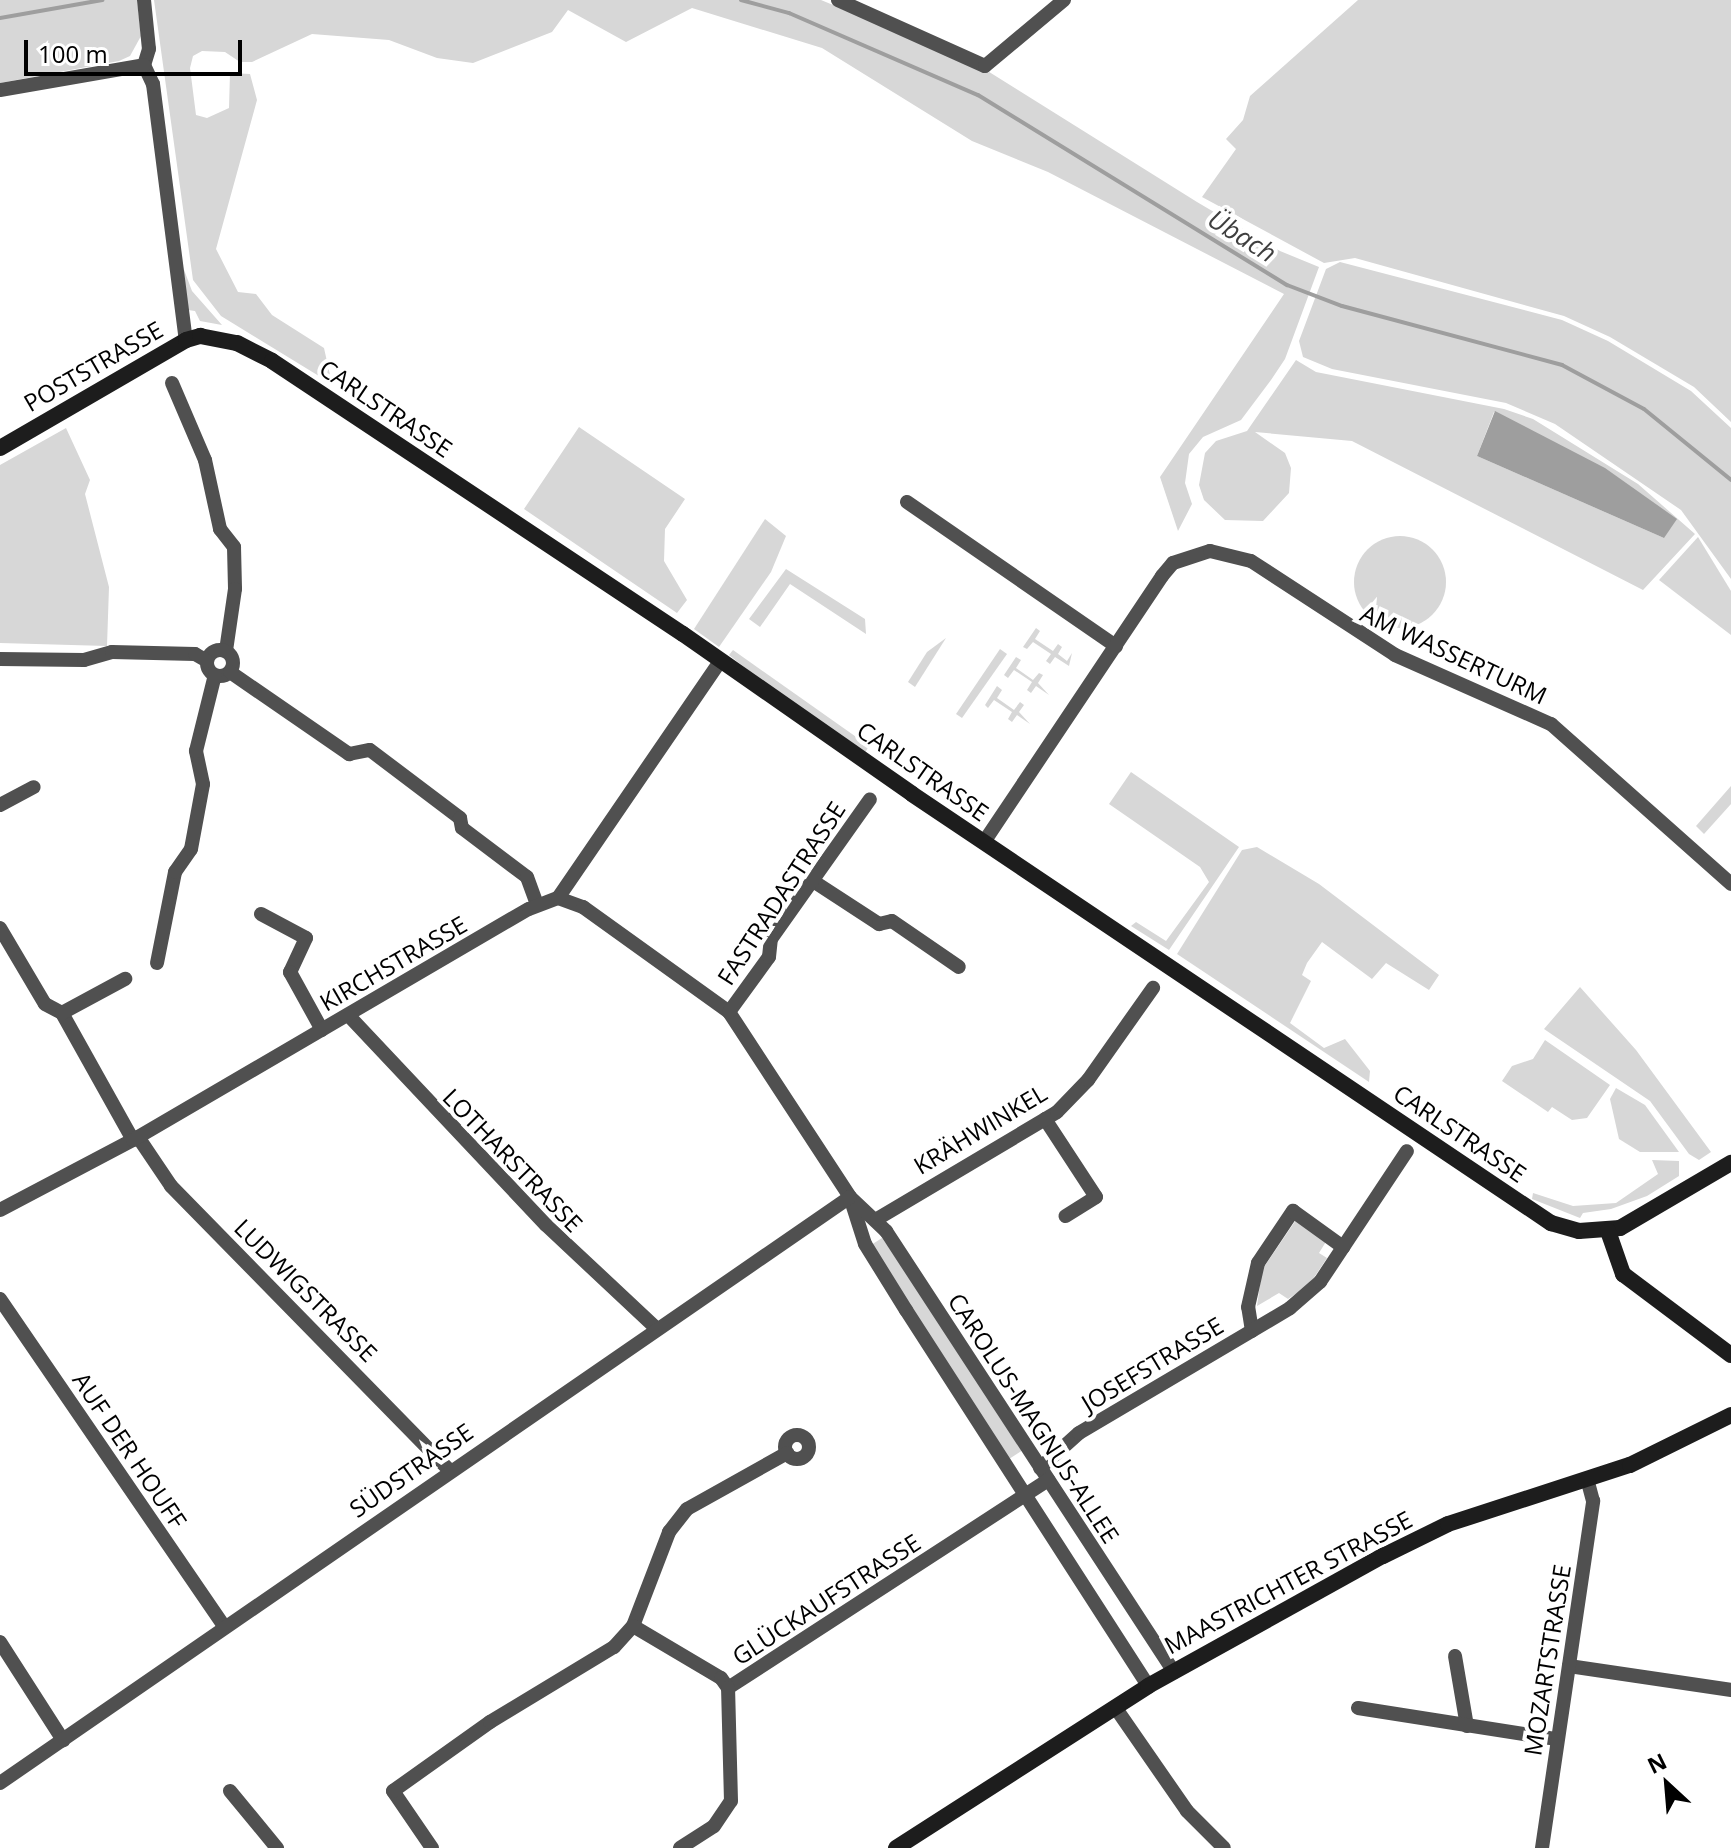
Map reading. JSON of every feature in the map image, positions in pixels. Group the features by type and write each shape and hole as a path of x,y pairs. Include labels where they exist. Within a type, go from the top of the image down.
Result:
{"main road":[{"name":"POSTSTRASSE","path":"0,448 186,340 214,337"},
{"name":"CARLSTRASSE","path":"214,337 272,361 1551,1223 1608,1231"},
{"path":"1731,1163 1655,1210 1608,1231 1623,1274 1731,1355"},
{"name":"MAASTRICHTER STRASSE","path":"896,1848 918,1842 1148,1686 1448,1524 1630,1465 1731,1415"}],"street":[{"path":"144,0 149,49 144,65 153,84 186,340"},
{"path":"838,0 985,66 1064,0"},
{"path":"0,90 144,65"},
{"path":"157,963 175,872 191,849 203,784 196,751 222,673 233,661 226,651 235,589 234,547 220,529 205,460 172,383"},
{"path":"907,502 1116,646"},
{"name":"AM WASSERTURM","path":"984,842 1173,563 1210,551 1235,555 1395,655 1551,724 1731,884"},
{"path":"207,661 213,651 226,651"},
{"path":"0,659 84,660 120,652 195,654 349,754 370,750 460,818 462,828 527,877 537,905"},
{"path":"558,898 720,661"},
{"path":"0,805 34,787"},
{"name":"FASTRADASTRASSE","path":"729,1012 769,957 771,939 870,799"},
{"path":"813,881 879,924 892,921 959,967"},
{"name":"KIRCHSTRASSE","path":"0,1210 136,1139 537,905 558,898"},
{"name":"CAROLUS-MAGNUS-ALLEE","path":"558,898 583,907 729,1012 850,1197 865,1244 1148,1686"},
{"path":"261,914 306,938 290,972 322,1030"},
{"name":"LUDWIGSTRASSE","path":"0,928 45,1004 62,1013 136,1139 171,1186 449,1470"},
{"path":"62,1013 125,979"},
{"name":"KRÄHWINKEL","path":"877,1219 1045,1119 1088,1080 1153,988"},
{"name":"LOTHARSTRASSE","path":"349,1016 598,1278 655,1327"},
{"path":"1045,1119 1096,1197 1065,1216"},
{"name":"JOSEFSTRASSE","path":"1044,1474 1079,1433 1290,1308 1320,1282 1407,1151"},
{"name":"CAROLUS-MAGNUS-ALLEE","path":"850,1197 877,1219 1174,1672"},
{"name":"SÜDSTRASSE","path":"0,1783 655,1327 850,1197"},
{"name":"JOSEFSTRASSE","path":"1252,1331 1248,1307 1258,1263 1293,1211 1343,1247"},
{"name":"AUF DER HOUFF","path":"0,1299 223,1625"},
{"path":"432,1848 393,1791 538,1690 614,1647 633,1626 669,1532 687,1509 787,1453"},
{"name":"GLÜCKAUFSTRASSE","path":"633,1626 721,1678 728,1688 1027,1494 1044,1474"},
{"name":"MOZARTSTRASSE","path":"1542,1848 1593,1501 1587,1479"},
{"path":"0,1642 63,1740"},
{"path":"1455,1656 1467,1726"},
{"path":"1569,1666 1731,1690"},
{"path":"680,1848 714,1826 731,1801 728,1688"},
{"path":"1115,1707 1187,1811 1224,1848"},
{"path":"1358,1708 1557,1739"},
{"path":"230,1791 277,1848"}],"shaded area":[{"path":"0,0 137,0 141,36 130,56 119,61 0,83"},
{"path":"154,0 821,0 978,65 1197,202 1280,251 1319,267 1285,359 1271,380 1241,420 1203,437 1189,454 1185,483 1192,504 1178,531 1160,477 1284,294 1048,172 972,141 822,48 692,8 626,42 568,10 552,32 473,63 437,58 389,40 312,34 252,62 240,62 225,52 202,51 193,56 190,68 196,115 207,118 229,108 230,73 250,74 257,100 216,249 238,292 256,294 272,315 324,348 332,384 221,316 193,280"},
{"path":"1358,0 1731,0 1731,422 1694,387 1610,337 1564,316 1355,258 1324,263 1202,197 1236,149 1226,139 1243,120 1250,96"},
{"path":"1340,262 1562,320 1608,341 1691,391 1731,428 1731,579 1681,510 1555,424 1506,403 1332,369 1303,357 1299,341 1326,269"},
{"path":"183,267 192,291 222,325 200,321 195,311 188,310"},
{"path":"1296,360 1316,372 1504,409 1533,419 1638,484 1695,534 1643,590 1352,441 1255,432 1285,453 1291,468 1289,493 1263,521 1225,520 1204,500 1199,485 1205,453 1216,441 1247,431","holes":["1494,412 1664,538 1477,456"]},
{"path":"1495,411 1605,468 1677,519 1664,538 1477,456"},
{"path":"579,427 685,499 665,529 664,561 687,600 677,613 524,509"},
{"path":"66,428 90,480 85,494 109,587 107,646 0,643 0,465"},
{"path":"765,519 786,536 771,572 719,647 694,629"},
{"path":"1400,536 1418,540 1432,550 1442,564 1446,582 1442,600 1432,614 1418,624 1400,628 1382,624 1368,614 1358,600 1354,582 1358,564 1368,550 1382,540"},
{"path":"1698,537 1731,591 1731,635 1659,580"},
{"path":"786,569 865,619 866,634 790,584 760,627 749,619"},
{"path":"1036,628 1040,631 1035,639 1053,651 1058,644 1062,647 1058,654 1067,661 1072,653 1069,666 1055,657 1050,664 1046,661 1051,654 1033,642 1027,649 1023,647"},
{"path":"946,638 915,687 908,682 927,652"},
{"path":"1000,649 1007,654 962,718 956,714"},
{"path":"733,650 869,746 865,753 778,694 729,655"},
{"path":"1016,657 1021,660 1016,668 1033,680 1039,673 1043,675 1038,683 1049,695 1036,686 1031,693 1027,690 1032,682 1014,670 1008,678 1004,675"},
{"path":"997,686 1002,690 997,698 1014,710 1020,702 1024,705 1019,712 1030,724 1017,715 1012,722 1008,719 1012,712 994,700 988,708 985,705"},
{"path":"1131,772 1239,847 1169,950 1131,926 1136,922 1166,941 1209,882 1200,867 1109,804"},
{"path":"1731,786 1731,804 1704,834 1696,826"},
{"path":"1257,847 1319,884 1439,975 1429,990 1386,963 1372,979 1322,942 1307,963 1302,975 1311,981 1290,1023 1324,1048 1345,1039 1370,1071 1369,1082 1177,954 1242,850"},
{"path":"1580,987 1636,1050 1711,1152 1699,1160 1689,1154 1650,1101 1544,1029"},
{"path":"1545,1040 1610,1085 1587,1118 1572,1120 1552,1107 1548,1112 1502,1081 1512,1066 1533,1059"},
{"path":"1616,1088 1645,1105 1679,1152 1640,1152 1619,1139 1610,1099"},
{"path":"1652,1160 1679,1161 1679,1176 1647,1196 1611,1209 1583,1213 1580,1218 1532,1199 1533,1193 1573,1206 1616,1203 1658,1174"},
{"path":"1296,1220 1327,1240 1319,1253 1327,1258 1309,1285 1288,1299 1279,1293 1257,1306 1262,1270"},
{"path":"882,1238 1023,1450 1009,1459 871,1245"}],"waterway":[{"name":"Übach","path":"0,18 102,0"},
{"name":"Übach","path":"741,0 789,13 978,95 1287,285 1342,306 1562,365 1644,409 1731,480"}]}
